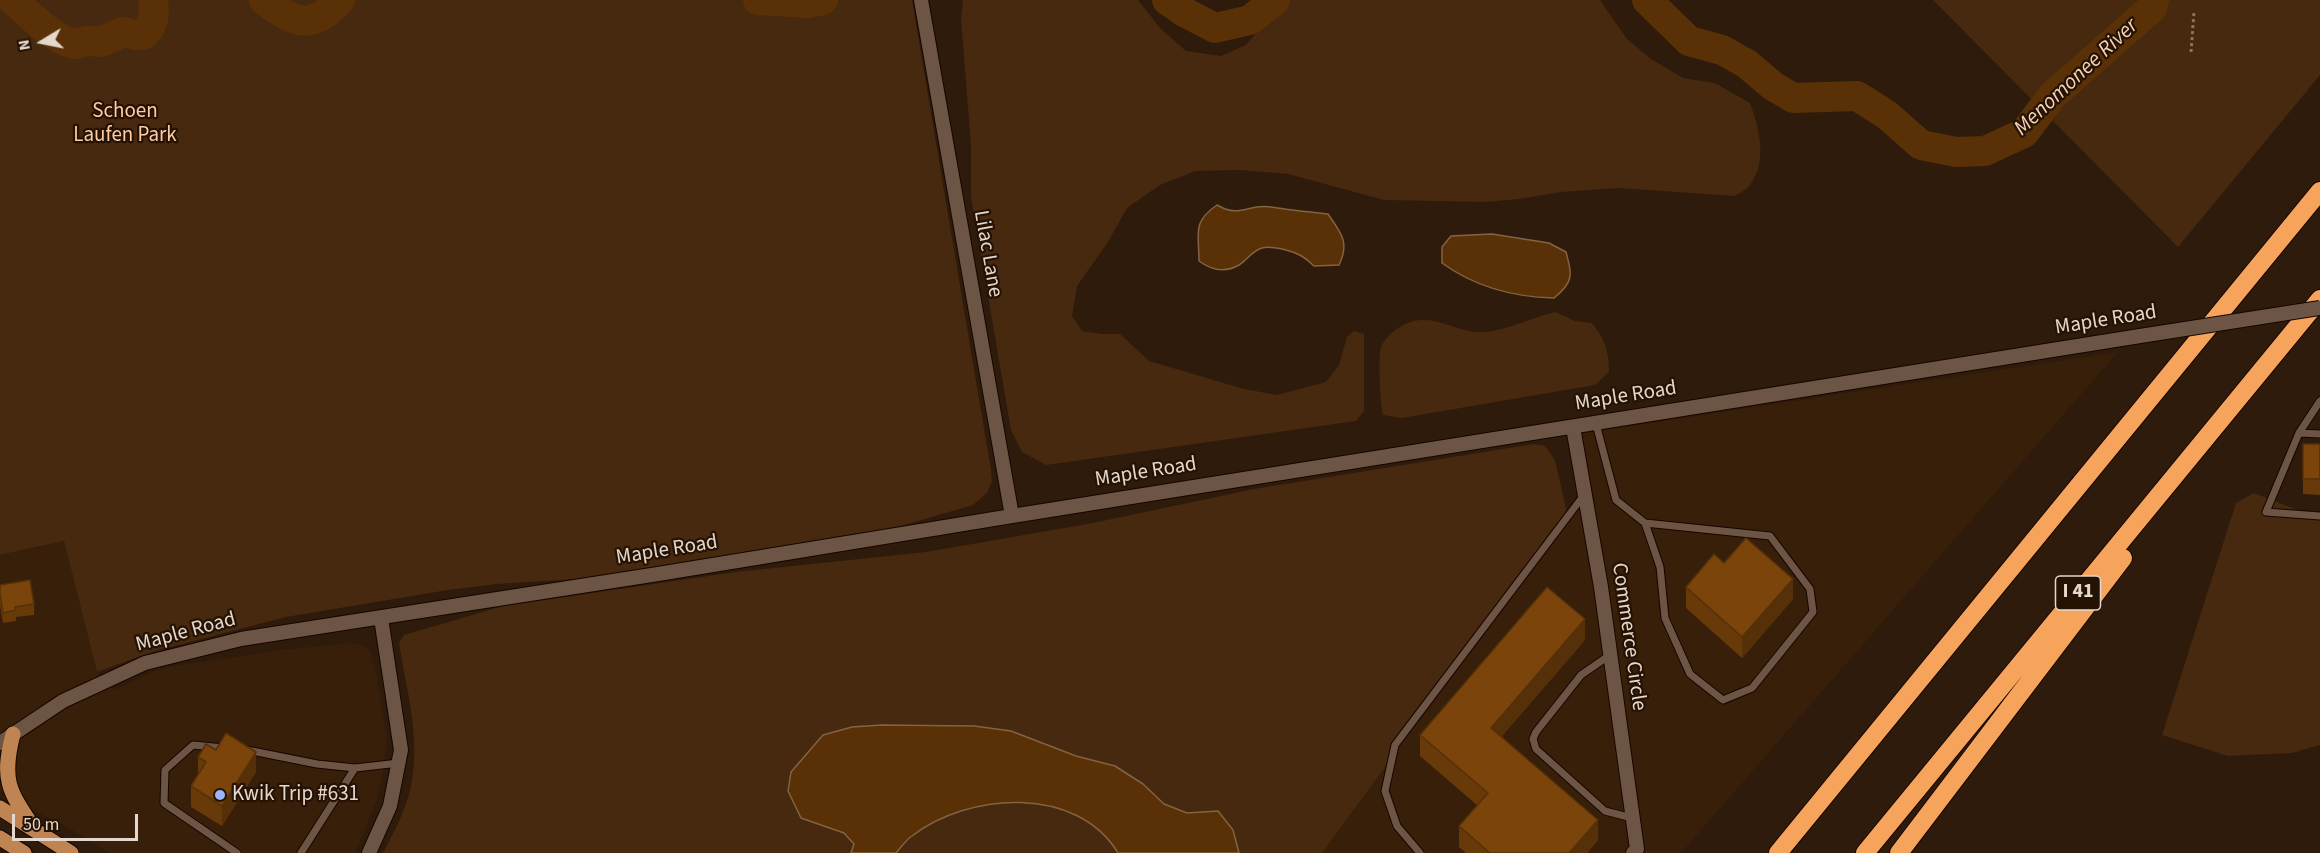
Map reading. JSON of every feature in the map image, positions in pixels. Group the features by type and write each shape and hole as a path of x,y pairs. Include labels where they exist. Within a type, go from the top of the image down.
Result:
{"highway":[{"path":"1778,853 2320,191"},
{"name":"I 41","path":"1865,853 2320,299"},
{"path":"1899,853 2292,334"}],"main road":[{"path":"13,734 6,760 7,780 18,805 35,830"},
{"path":"0,808 72,853"},
{"path":"0,838 24,853"}],"street":[{"name":"Lilac Lane","path":"921,0 1012,516"},
{"name":"Maple Road","path":"0,743 63,701 145,663 241,639 2320,308"},
{"name":"Commerce Circle","path":"1573,427 1610,654 1636,849 1633,853"},
{"path":"369,853 390,806 401,750 381,618"}],"lane":[{"path":"2320,401 2299,434 2266,512 2320,516"},
{"path":"1596,424 1616,500 1646,524 1770,536 1810,589 1813,612 1752,688 1723,700 1690,674 1665,618 1660,567 1646,524"},
{"path":"2299,434 2320,434"},
{"path":"1420,853 1397,826 1385,791 1395,745 1584,494"},
{"path":"1610,654 1581,675 1536,732 1533,740 1536,749 1605,811 1632,818"},
{"path":"237,853 164,802 165,770 193,745 244,749 317,764 355,768 399,763"},
{"path":"301,853 355,768"}],"path":[{"path":"2191,52 2194,12"}],"shaded area":[{"path":"1217,205 1232,211 1263,206 1328,214 1343,238 1344,250 1339,265 1314,266 1294,252 1268,247 1255,251 1234,267 1223,270 1208,267 1199,261 1198,235 1200,223"},
{"path":"1492,234 1549,243 1566,252 1570,278 1565,287 1554,298 1510,293 1481,284 1442,263 1442,247 1451,236"},
{"path":"2118,352 1681,853 1312,853 1581,502 1570,435"},
{"path":"64,541 97,672 114,690 152,672 170,667 279,650 351,643 364,645 370,651 387,739 377,800 355,853 109,853 66,826 24,806 0,790 0,555"},
{"path":"974,726 1011,731 1076,756 1115,766 1143,784 1164,804 1187,813 1218,811 1233,830 1239,853 1118,853 1100,831 1077,815 1050,806 1021,802 991,804 962,811 936,821 910,838 896,853 851,853 854,844 844,833 801,818 788,791 791,772 823,735 852,727"}],"green space":[{"name":"Schoen Laufen Park","path":"0,0 912,0 991,470 992,481 987,493 973,505 883,531 576,579 448,590 286,617 155,651 97,672 64,541 0,555"},
{"path":"963,0 1138,0 1161,29 1186,51 1221,56 1246,45 1284,0 1600,0 1627,39 1651,59 1683,78 1715,83 1750,103 1759,133 1759,165 1750,185 1735,196 1619,188 1561,192 1485,202 1384,200 1288,174 1239,170 1195,171 1160,185 1127,208 1108,242 1077,286 1072,316 1082,331 1120,334 1149,361 1244,389 1277,395 1326,382 1339,365 1347,337 1354,331 1364,334 1364,411 1356,421 1046,465 1022,452 1011,430 971,197 971,144 961,20"},
{"path":"1933,0 2320,0 2320,75 2178,247"},
{"path":"1555,312 1575,321 1592,323 1603,340 1609,372 1595,385 1402,418 1383,415 1380,352 1384,342 1398,328 1410,322 1429,320 1464,330 1489,331"},
{"path":"1534,444 1545,446 1555,460 1568,517 1322,853 383,853 407,799 414,763 411,711 399,643 404,635 503,606 736,572 926,552 1093,523 1254,489"},
{"path":"2254,493 2320,519 2320,745 2292,753 2228,756 2162,735 2236,503"}],"building":[{"path":"2303,444 2320,444 2320,479 2303,479"},
{"path":"1746,538 1793,579 1742,637 1686,587 1714,554 1724,563"},
{"path":"30,580 34,604 15,607 16,610 3,613 0,585"},
{"path":"1547,587 1585,619 1491,728 1598,820 1569,853 1490,853 1459,826 1488,793 1420,735"},
{"path":"226,733 256,752 222,806 191,786 206,762 198,757 206,744 216,750"}],"waterway":[{"name":"Menomonee River","path":"13,0 42,26 62,40 74,44 88,41 101,42 123,32 135,35 145,34 153,18 153,0"},
{"name":"Menomonee River","path":"264,0 294,19 303,21 320,16 340,0"},
{"name":"Menomonee River","path":"758,0 808,3 823,0"},
{"name":"Menomonee River","path":"1167,0 1215,28 1250,20 1275,0"},
{"name":"Menomonee River","path":"1647,0 1689,41 1722,50 1747,64 1773,86 1793,98 1857,96 1887,115 1921,145 1956,152 1985,151 2024,133 2053,95 2152,8 2154,0"}],"place":[{"name":"Kwik Trip #631","path":"220,795"}]}
